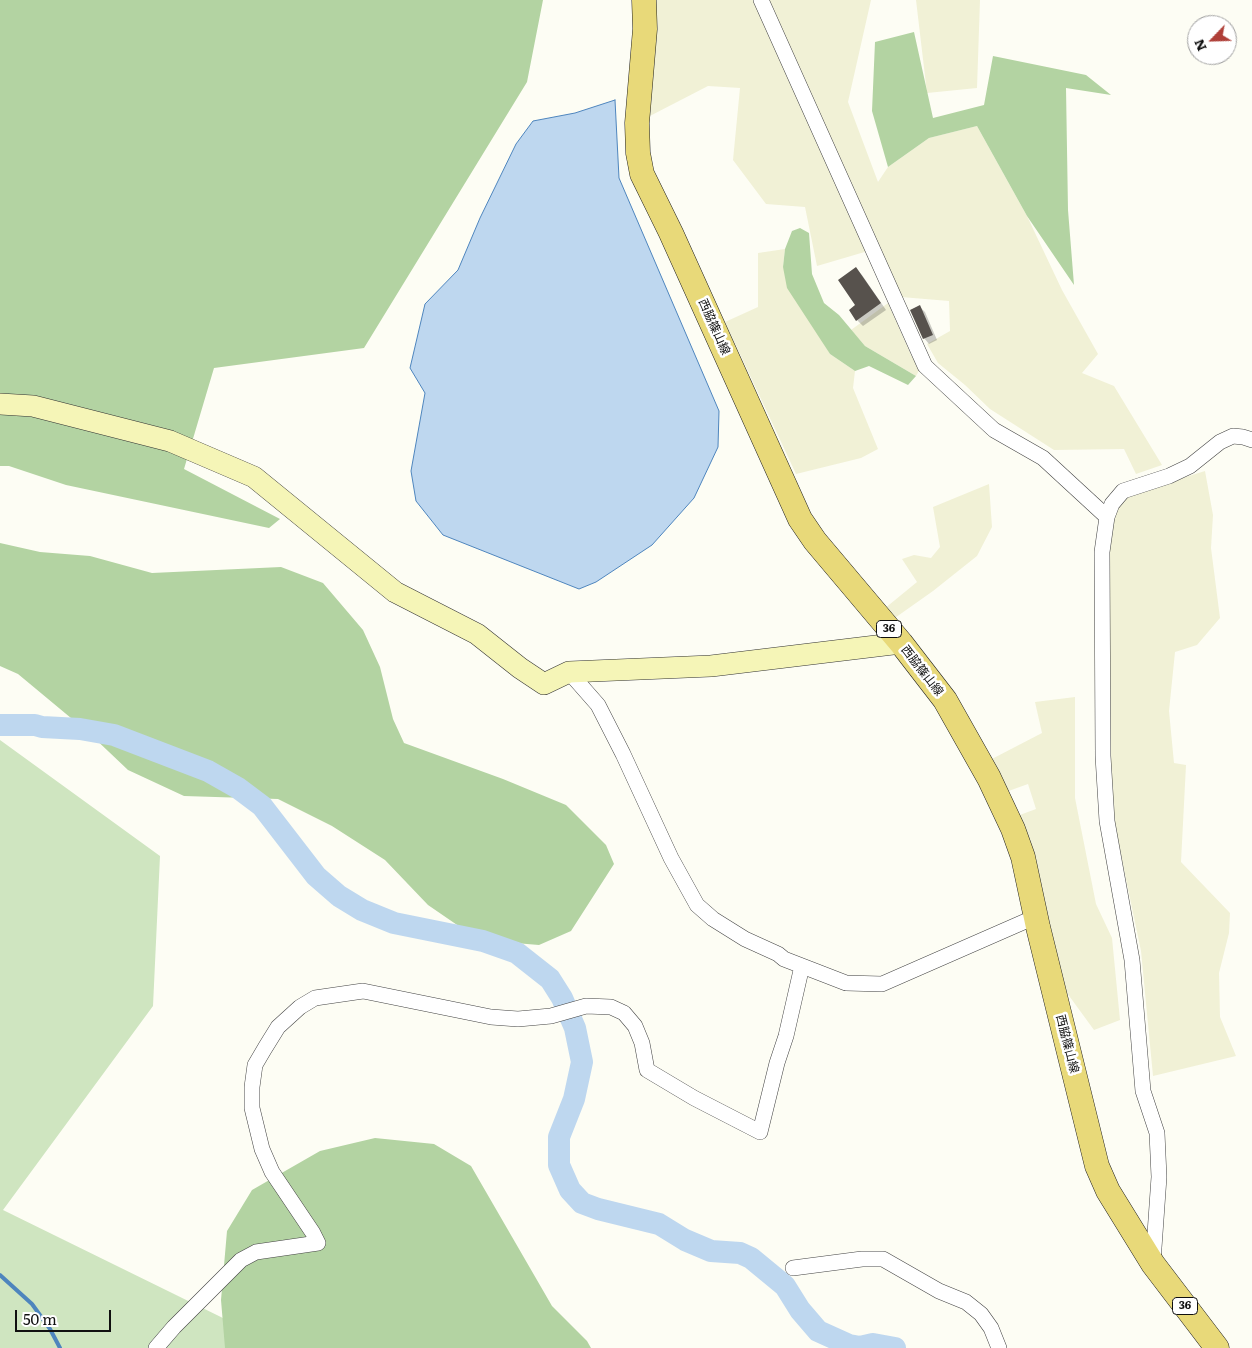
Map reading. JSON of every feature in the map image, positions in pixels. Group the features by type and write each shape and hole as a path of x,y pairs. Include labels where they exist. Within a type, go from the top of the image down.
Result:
{"main road":[{"name":"西脇篠山線","path":"644,0 645,29 637,123 638,153 642,174 671,233 800,519 815,541 945,700 989,778 1013,829 1023,857 1038,927 1097,1166 1108,1191 1153,1264 1217,1348"}],"street":[{"path":"761,0 925,366 994,430 1043,458 1107,517"},
{"path":"0,404 33,406 170,441 254,477 395,592 477,634 520,668 544,684 569,672 711,666 900,643"},
{"path":"1153,1264 1159,1177 1156,1133 1144,1091 1132,960 1107,821 1103,756 1102,552 1107,517 1112,504 1123,491 1169,476 1190,466 1220,442 1233,436 1243,436 1252,440"},
{"path":"569,672 598,705 624,754 671,858 697,905 713,920 745,939 778,954 784,959 846,982 882,984 1035,917 1038,927"},
{"path":"156,1348 174,1327 241,1260 256,1252 318,1243 272,1172 262,1149 252,1108 255,1065 278,1027 300,1007 315,998 363,991 491,1017 518,1019 551,1016 586,1006 611,1007 624,1013 635,1026 642,1043 647,1070 694,1098 760,1132 786,1036 802,966"},
{"path":"793,1268 883,1258 939,1290 966,1302 981,1314 991,1328 999,1348"}],"green space":[{"path":"0,0 543,0 527,82 364,348 214,368 184,469 280,519 269,528 66,485 9,466 0,466"},
{"path":"652,0 754,0 868,251 817,266 805,207 766,204 733,160 740,88 708,86 646,118"},
{"path":"768,0 871,0 848,102 878,182 888,167 929,138 977,126 1027,216 1062,290 1098,354 1082,373 1114,386 1162,465 1136,474 1124,449 1054,450 990,409 938,363 927,344 950,331 949,301 901,297"},
{"path":"916,0 980,0 977,88 927,93"},
{"path":"914,32 933,118 984,105 993,56 1086,75 1111,95 1066,88 1068,210 1074,285 1027,216 977,126 929,138 888,167 872,111 875,42"},
{"path":"800,228 809,233 812,274 824,303 839,315 865,346 916,376 908,385 869,366 855,371 830,354 787,288 783,267 785,249 792,231"},
{"path":"785,249 783,267 830,354 855,371 853,388 878,449 861,458 796,474 725,322 758,307 758,253"},
{"path":"888,303 911,355 921,367 916,376 865,346 851,330"},
{"path":"1205,471 1213,515 1211,548 1220,618 1197,645 1175,652 1169,711 1174,763 1186,765 1181,862 1230,913 1229,933 1219,973 1220,1017 1236,1056 1153,1076 1141,951 1117,836 1107,770 1110,538 1117,507 1125,496"},
{"path":"989,484 992,527 977,556 892,620 884,609 917,582 902,559 914,555 931,558 940,547 933,507"},
{"path":"0,543 40,552 90,556 152,573 281,567 323,583 363,630 380,667 393,719 404,743 503,779 566,805 606,845 614,864 571,931 539,945 479,940 428,905 385,860 332,826 278,799 184,796 128,770 89,733 18,674 0,666"},
{"path":"1075,697 1075,798 1096,904 1112,938 1120,1020 1094,1030 1067,993 1017,816 1036,809 1028,784 1003,793 988,761 1042,733 1035,702"},
{"path":"0,740 160,856 153,1006 3,1210 284,1348 0,1348"},
{"path":"375,1138 434,1144 471,1166 552,1306 587,1341 591,1348 225,1348 221,1300 227,1231 252,1190 320,1151"}],"water":[{"path":"615,100 619,178 719,411 718,447 694,498 652,545 596,582 579,589 443,535 416,501 411,471 425,393 410,368 425,304 458,270 480,218 516,144 533,121 575,113"}],"building":[{"path":"856,267 881,303 856,321 849,310 855,305 838,280"},
{"path":"920,305 933,335 923,339 910,310"}],"waterway":[{"path":"0,725 35,725 80,729 114,735 208,771 238,788 262,806 316,876 339,896 362,910 394,923 483,941 517,953 550,979 562,998 575,1028 582,1062 574,1099 559,1137 559,1165 570,1190 582,1203 598,1209 659,1224 685,1240 711,1251 740,1253 751,1258 785,1286 800,1310 818,1331 849,1345 860,1347 873,1344 895,1348"},
{"path":"0,1275 32,1304 50,1329 60,1348"}]}
